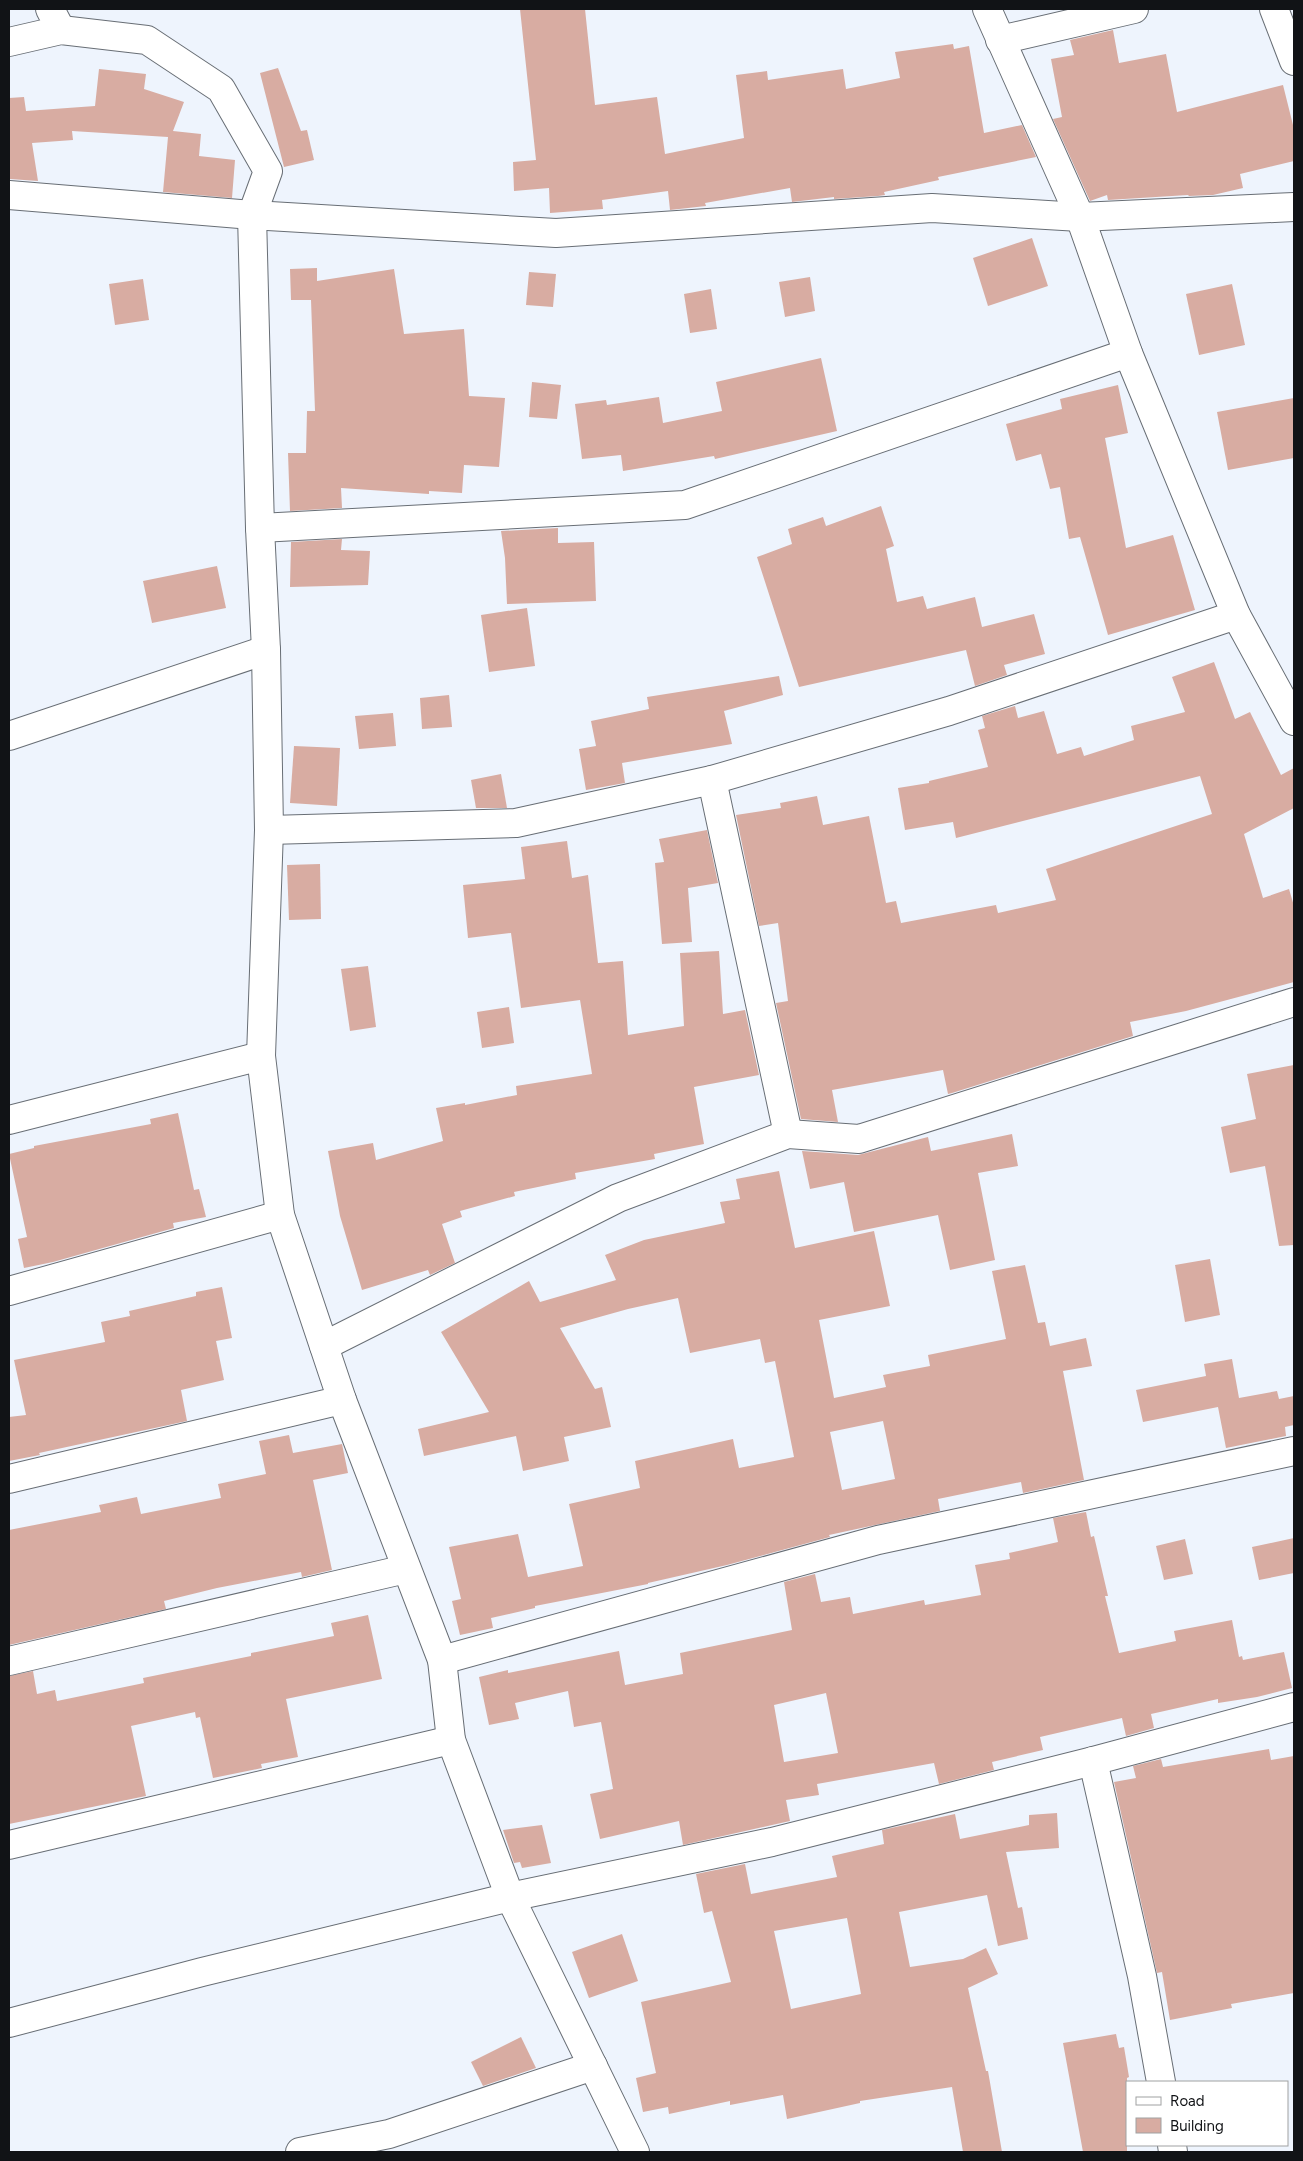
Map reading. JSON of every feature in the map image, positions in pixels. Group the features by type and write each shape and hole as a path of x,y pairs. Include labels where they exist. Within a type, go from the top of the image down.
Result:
{"street":[{"path":"987,9 1080,217 1128,353 1236,615 1294,721"},
{"path":"1000,40 1134,9"},
{"path":"1274,9 1294,61"},
{"path":"9,42 55,19 147,40 221,88 268,170 252,215 260,528 266,650 269,830 261,1056 280,1215 342,1400 442,1660 451,1740 510,1897 635,2152"},
{"path":"9,195 252,215 556,232 932,208 1080,217 1294,207"},
{"path":"260,528 685,505 1128,353"},
{"path":"269,830 516,823 712,780 949,711 1236,615"},
{"path":"9,736 266,650"},
{"path":"712,780 788,1134"},
{"path":"324,1346 618,1198 788,1134 859,1139 1294,1002"},
{"path":"9,1120 261,1056"},
{"path":"9,1291 280,1215"},
{"path":"9,1479 342,1400"},
{"path":"442,1660 878,1540 1294,1451"},
{"path":"9,1661 406,1569"},
{"path":"9,2023 202,1972 510,1897 772,1842 1093,1761 1294,1707"},
{"path":"9,1845 451,1740"},
{"path":"1093,1761 1142,1976 1161,2081"},
{"path":"300,2152 389,2134 593,2066"}],"building":[{"path":"520,9 585,9 595,105 657,97 665,154 744,138 736,75 767,71 768,80 843,69 846,89 900,78 895,52 953,44 954,49 969,46 984,133 1022,125 1036,157 938,177 939,180 884,192 885,195 878,196 834,199 834,197 792,202 790,188 705,203 706,206 670,210 668,191 602,200 603,209 550,213 549,188 514,191 513,162 536,160"},
{"path":"1113,30 1119,63 1166,54 1177,112 1283,85 1294,129 1294,161 1240,174 1243,188 1213,195 1108,200 1107,195 1090,201 1053,119 1062,117 1051,59 1074,55 1070,40"},
{"path":"278,68 301,131 307,130 314,160 284,167 260,73"},
{"path":"99,69 146,74 144,89 184,102 173,131 201,134 199,156 235,160 232,198 163,192 168,137 72,131 73,140 32,143 38,181 10,179 9,98 24,97 26,111 95,106"},
{"path":"1032,238 1048,286 988,306 973,258"},
{"path":"317,268 317,281 394,269 404,334 464,329 469,396 505,398 499,467 464,465 462,493 429,491 429,494 341,488 342,508 290,511 288,453 306,453 307,411 315,411 311,300 291,300 290,269"},
{"path":"529,272 556,274 553,307 526,305"},
{"path":"810,277 815,311 785,317 779,282"},
{"path":"143,279 149,320 115,325 109,284"},
{"path":"1232,284 1245,345 1199,355 1186,294"},
{"path":"711,289 717,329 690,333 684,294"},
{"path":"821,358 837,431 715,459 714,456 623,471 621,455 582,459 575,404 606,400 607,405 659,397 663,423 722,411 716,382"},
{"path":"532,382 561,385 557,419 529,417"},
{"path":"1118,385 1128,433 1105,438 1126,548 1173,535 1195,610 1108,635 1080,537 1069,539 1060,487 1050,489 1041,454 1016,461 1006,424 1062,409 1060,399"},
{"path":"1294,398 1294,458 1228,470 1217,412"},
{"path":"881,506 894,546 886,549 897,602 923,596 927,609 975,597 982,627 1034,614 1045,654 1004,665 1007,675 975,686 966,650 799,687 757,557 792,544 788,529 823,517 826,526"},
{"path":"558,528 558,543 594,542 596,601 507,604 505,558 501,531"},
{"path":"342,539 341,550 370,551 368,585 290,587 291,542"},
{"path":"217,566 226,608 152,623 143,581"},
{"path":"527,608 535,666 489,672 481,615"},
{"path":"1214,662 1235,719 1250,712 1281,775 1294,768 1294,808 1244,834 1263,898 1289,889 1294,906 1294,982 1186,1011 1130,1022 1133,1036 948,1094 943,1070 832,1090 838,1122 801,1119 776,1003 788,1001 778,923 759,926 736,815 781,808 780,803 817,796 823,825 869,816 886,903 896,901 901,923 996,905 998,913 1056,900 1046,869 1212,814 1200,776 956,838 953,822 905,830 898,788 929,783 929,781 988,767 978,730 985,728 982,716 1015,706 1018,718 1044,711 1057,754 1081,747 1084,756 1134,740 1131,726 1185,712 1172,677"},
{"path":"779,676 783,695 724,711 732,744 622,763 625,783 586,790 579,749 596,746 591,721 649,709 647,697"},
{"path":"449,695 452,727 422,729 420,698"},
{"path":"393,713 396,746 359,749 355,716"},
{"path":"294,746 340,748 337,806 290,803"},
{"path":"501,774 507,808 476,808 471,780"},
{"path":"707,830 718,883 688,888 692,942 662,944 655,863 664,862 659,839"},
{"path":"567,841 572,878 588,875 598,963 623,961 628,1035 684,1026 680,953 719,951 723,1014 745,1010 759,1075 694,1087 704,1144 654,1154 655,1159 575,1173 576,1179 514,1192 515,1196 460,1211 462,1217 442,1224 455,1263 430,1275 428,1270 362,1290 340,1216 328,1151 373,1143 376,1160 443,1141 436,1108 465,1103 465,1105 517,1095 516,1086 592,1074 580,1000 521,1008 511,933 468,938 463,885 525,879 521,847"},
{"path":"320,864 321,919 289,920 287,865"},
{"path":"368,966 376,1027 350,1031 341,969"},
{"path":"509,1007 514,1043 482,1048 477,1012"},
{"path":"1294,1065 1294,1245 1279,1246 1265,1166 1230,1173 1221,1127 1256,1119 1247,1074"},
{"path":"178,1113 194,1190 199,1189 206,1217 173,1223 174,1228 53,1262 24,1268 18,1239 27,1237 9,1154 34,1148 34,1146 151,1124 150,1119"},
{"path":"1012,1134 1018,1166 978,1173 995,1260 950,1270 938,1215 854,1232 844,1182 810,1189 802,1151 858,1155 928,1137 931,1151"},
{"path":"779,1171 795,1248 874,1231 890,1306 819,1320 834,1398 886,1387 883,1375 930,1366 928,1355 1006,1339 992,1271 1025,1265 1038,1323 1045,1322 1050,1346 1086,1338 1092,1366 1063,1371 1084,1480 1023,1493 1021,1482 938,1499 940,1511 829,1535 830,1537 727,1565 648,1584 535,1606 535,1608 491,1618 493,1628 460,1635 452,1601 461,1599 449,1547 518,1534 528,1577 583,1566 569,1504 640,1488 635,1461 733,1439 739,1468 794,1457 775,1361 765,1363 760,1339 690,1353 678,1298 628,1309 560,1328 595,1389 602,1387 611,1427 564,1437 569,1461 523,1471 516,1436 424,1456 418,1429 489,1412 441,1332 529,1281 540,1302 616,1280 605,1255 644,1240 725,1223 720,1202 740,1199 736,1179","holes":["883,1421 895,1479 842,1490 830,1432"]},
{"path":"1210,1259 1220,1315 1185,1322 1175,1265"},
{"path":"222,1287 232,1338 216,1341 224,1380 181,1390 187,1421 9,1461 9,1417 26,1415 14,1360 105,1342 101,1322 130,1316 129,1311 196,1296 196,1292"},
{"path":"1232,1359 1239,1398 1277,1391 1279,1399 1294,1396 1294,1425 1285,1427 1286,1436 1226,1448 1218,1407 1143,1422 1136,1390 1206,1376 1204,1364"},
{"path":"289,1435 293,1453 342,1444 348,1473 313,1480 332,1570 302,1577 301,1572 217,1588 164,1601 166,1609 9,1645 9,1530 101,1512 99,1505 137,1497 141,1514 221,1498 218,1484 266,1474 259,1441"},
{"path":"1086,1512 1091,1537 1094,1536 1108,1596 1105,1596 1119,1653 1176,1641 1174,1631 1232,1620 1239,1657 1242,1656 1243,1660 1284,1652 1292,1688 1257,1697 1218,1703 1218,1699 1151,1714 1154,1728 1126,1736 1122,1718 1040,1737 1043,1750 992,1762 994,1770 939,1784 934,1763 817,1784 819,1795 786,1800 790,1821 683,1845 679,1821 600,1839 590,1794 613,1789 601,1722 574,1727 568,1691 515,1703 519,1719 489,1725 479,1677 508,1670 508,1673 619,1651 625,1685 683,1674 680,1653 792,1630 784,1582 815,1574 821,1602 850,1597 853,1614 924,1600 925,1605 981,1595 975,1565 1010,1559 1009,1553 1058,1542 1053,1518","holes":["826,1693 838,1753 784,1762 774,1705"]},
{"path":"1294,1538 1294,1573 1259,1580 1252,1547"},
{"path":"1185,1539 1193,1574 1164,1580 1156,1546"},
{"path":"368,1615 382,1679 286,1699 298,1757 261,1764 262,1768 213,1778 200,1717 196,1718 195,1712 131,1726 146,1796 9,1824 9,1676 33,1671 37,1694 55,1690 57,1701 144,1683 143,1678 251,1656 251,1653 334,1636 331,1623"},
{"path":"1269,1749 1271,1760 1294,1756 1294,1993 1231,2004 1232,2008 1170,2020 1162,1972 1157,1973 1114,1782 1136,1778 1133,1766 1161,1759 1163,1767"},
{"path":"1057,1813 1059,1848 1006,1852 1018,1908 1022,1907 1028,1939 998,1946 987,1895 899,1912 910,1967 963,1959 986,1948 998,1974 968,1988 986,2071 988,2071 1002,2152 963,2152 952,2087 860,2101 860,2103 787,2119 783,2095 730,2105 730,2101 669,2114 668,2107 643,2112 636,2078 656,2073 641,2002 731,1982 712,1911 704,1913 696,1874 745,1864 751,1894 837,1877 832,1856 884,1844 882,1830 955,1814 960,1839 1029,1825 1029,1815","holes":["847,1918 861,1994 791,2009 774,1931"]},
{"path":"542,1825 551,1863 522,1868 520,1862 514,1863 503,1830"},
{"path":"622,1934 638,1981 589,1998 572,1952"},
{"path":"1116,2034 1119,2048 1124,2047 1129,2077 1126,2081 1127,2152 1083,2152 1063,2043"},
{"path":"521,2037 536,2068 483,2086 471,2062"}]}
